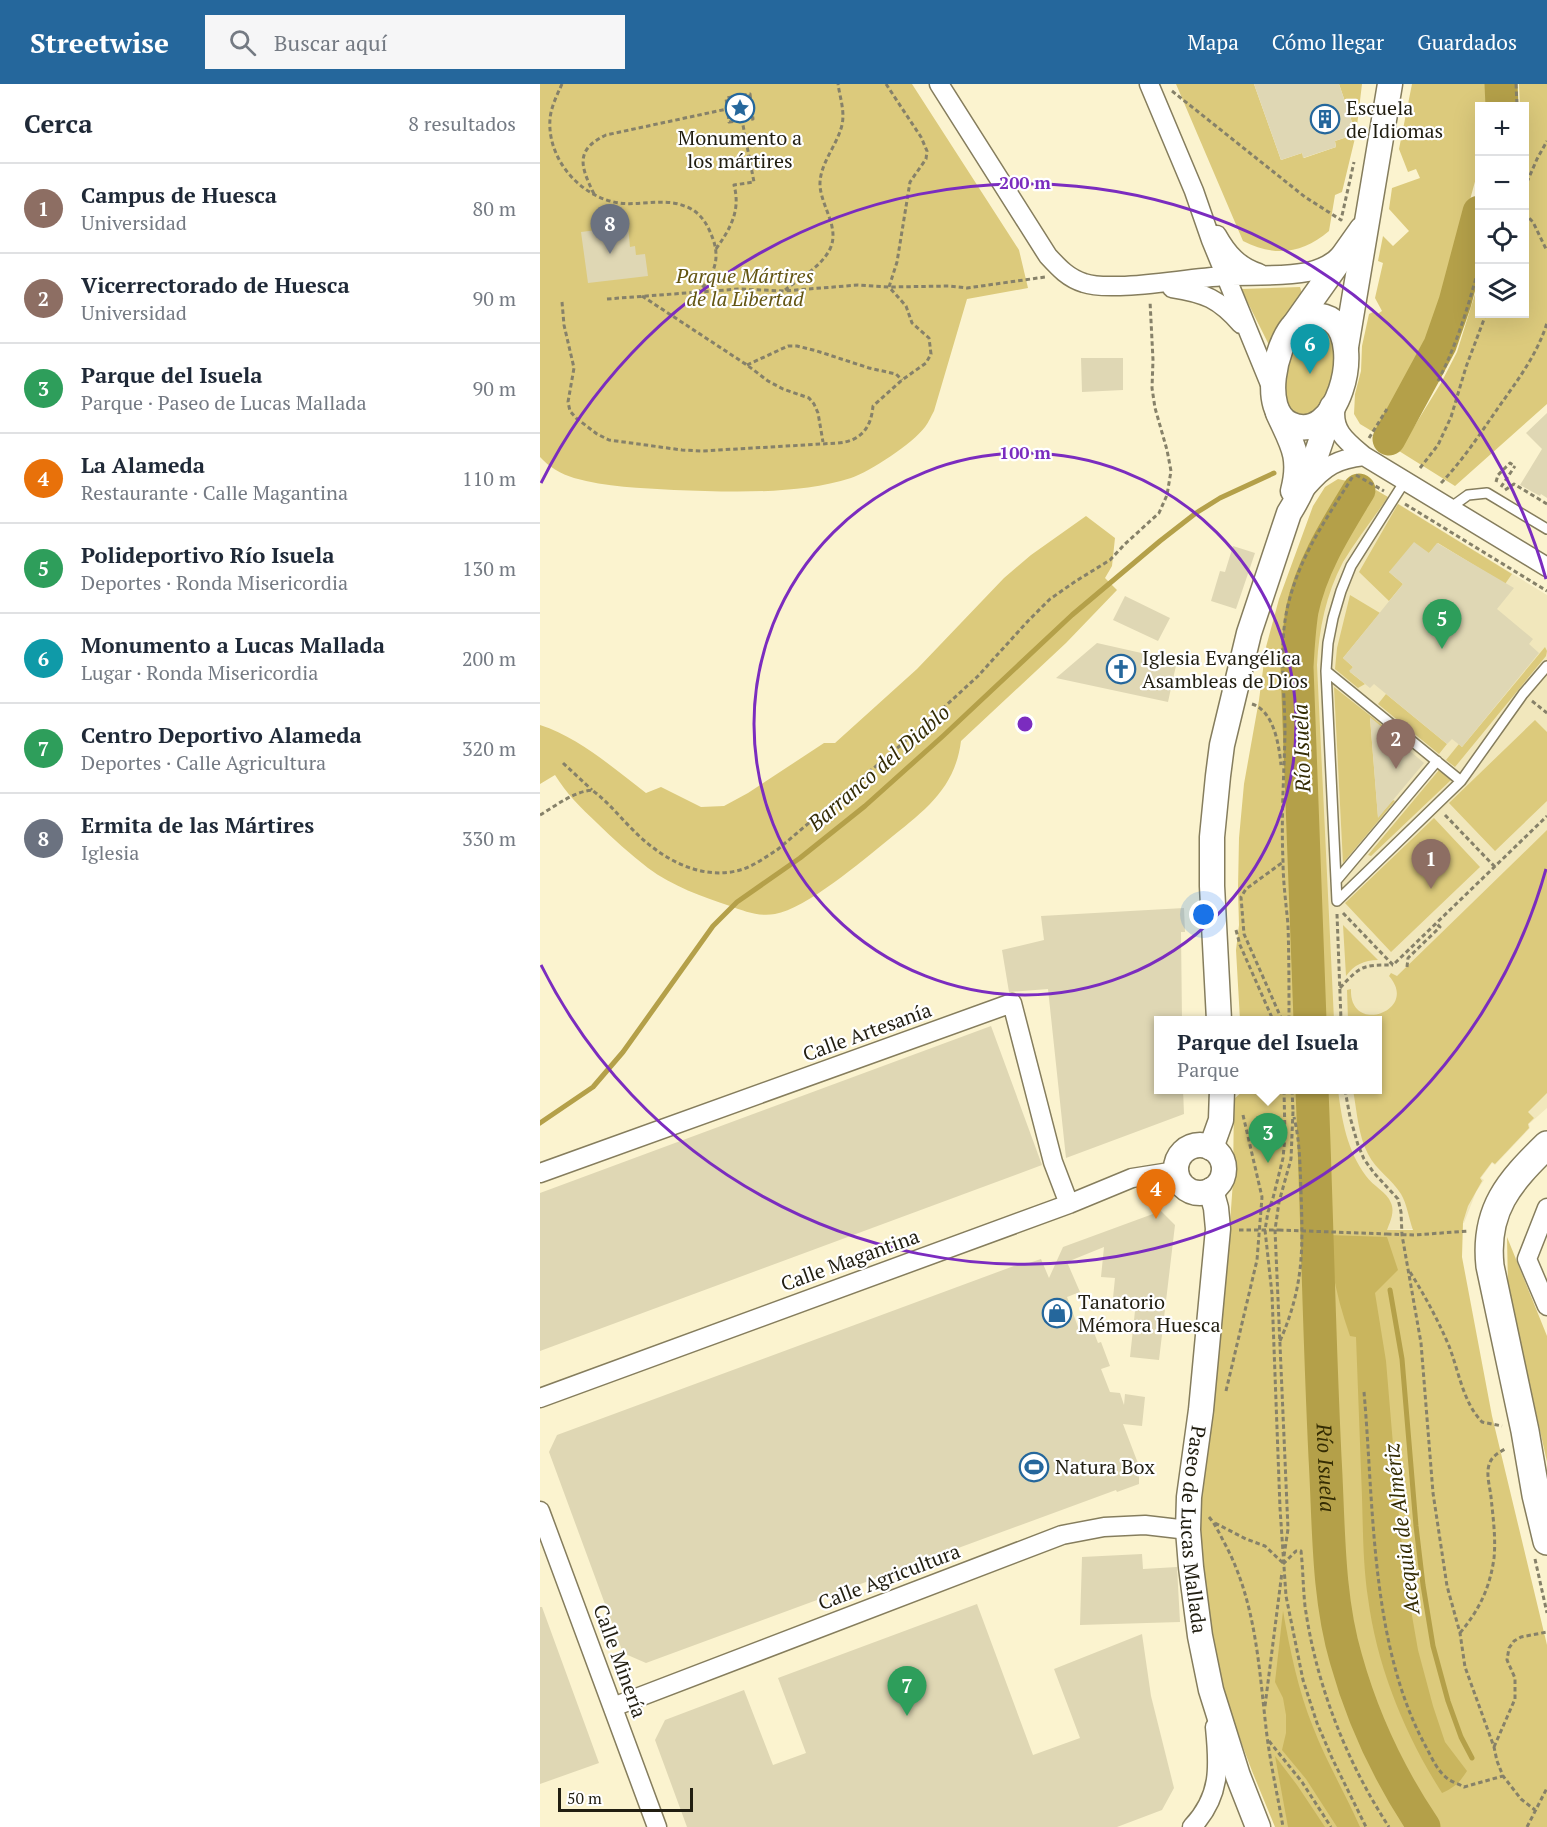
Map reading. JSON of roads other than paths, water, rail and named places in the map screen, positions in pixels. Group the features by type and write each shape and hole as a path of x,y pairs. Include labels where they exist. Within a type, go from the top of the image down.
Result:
{"main road":[{"path":"1219,1016 1212,847 1222,745 1249,633 1294,505 1335,403 1345,369 1343,339 1366,225 1390,84"},
{"path":"1294,505 1290,504 1297,476 1296,456 1279,409 1274,373 1278,353 1317,291 1366,225"},
{"path":"1293,326 1301,319 1311,315 1323,316 1333,320 1343,339"},
{"path":"1279,409 1297,427 1308,427 1319,423 1335,403"},
{"path":"1211,1148 1221,1120 1222,1094"},
{"path":"1547,1145 1517,1174 1504,1192 1495,1212 1488,1244 1513,1435 1536,1495 1547,1541"},
{"path":"1194,1146 1211,1148 1219,1155 1223,1168 1220,1181 1211,1190 1198,1193 1191,1191 1181,1184 1176,1171 1178,1160 1184,1151 1194,1146"},
{"name":"Paseo de Lucas Mallada","path":"1211,1190 1218,1229 1201,1410 1189,1497 1188,1530 1200,1636 1210,1690 1238,1776 1258,1827"},
{"path":"1513,1435 1547,1506"},
{"path":"1238,1776 1241,1815 1239,1827"}],"street":[{"path":"939,84 1048,256 1065,274 1085,284 1150,285 1225,276 1268,276 1309,271 1324,267 1348,248"},
{"path":"1158,85 1225,276 1257,349 1279,409 1295,429 1321,440 1366,448"},
{"path":"1194,191 1228,252 1239,264 1268,276 1297,280 1312,286 1330,306 1343,339"},
{"path":"1150,285 1199,293 1214,299 1227,308 1241,324 1257,349"},
{"path":"1335,403 1335,420 1346,441 1366,448 1412,476 1450,508 1547,567"},
{"path":"1294,505 1320,472 1366,448"},
{"name":"Calle Artesanía","path":"540,1173 1012,1003 1053,1162 1069,1204"},
{"name":"Calle Magantina","path":"540,1398 1069,1204 1132,1178 1176,1171"},
{"path":"1547,1208 1527,1259 1547,1306"},
{"name":"Calle Minería","path":"540,1511 657,1827"},
{"name":"Calle Agricultura","path":"613,1707 1062,1535 1104,1527 1145,1525 1188,1530"},
{"path":"1192,1827 1203,1815 1212,1797 1218,1760 1210,1690"}],"lane":[{"path":"1412,476 1351,566 1341,591 1328,643 1326,671 1337,901 1461,781 1523,694 1547,666"},
{"path":"1450,508 1468,495 1487,493 1547,529"},
{"path":"1326,671 1461,781"},
{"path":"1336,880 1437,761"}],"waterway":[{"name":"Río Isuela","path":"1501,84 1502,102"},
{"name":"Río Isuela","path":"1389,439 1440,345 1455,302 1475,227"},
{"name":"Barranco del Diablo","path":"540,1123 593,1087 623,1052 713,926 737,902 800,858 865,806 1072,615 1160,541 1220,498 1274,473"},
{"name":"Río Isuela","path":"1310,1016 1297,667 1299,632 1311,579 1333,533 1359,490"},
{"name":"Río Isuela","path":"1312,1094 1328,1533 1335,1609 1346,1659 1360,1704 1388,1767 1424,1827"},
{"name":"Acequia de Almériz","path":"1390,1290 1402,1359 1416,1526 1433,1646 1448,1701 1461,1737 1472,1758"}],"place":[{"name":"Monumento a los mártires","path":"740,108"},
{"name":"Escuela de Idiomas","path":"1325,119"},
{"name":"Ermita de las Mártires","path":"610,254"},
{"name":"Monumento a Lucas Mallada","path":"1310,374"},
{"name":"Polideportivo Río Isuela","path":"1442,649"},
{"name":"Iglesia Evangélica Asambleas de Dios","path":"1121,669"},
{"name":"Vicerrectorado de Huesca","path":"1396,769"},
{"name":"Campus de Huesca","path":"1431,889"},
{"name":"Parque del Isuela","path":"1268,1163"},
{"name":"La Alameda","path":"1156,1219"},
{"name":"Tanatorio Mémora Huesca","path":"1057,1313"},
{"name":"Natura Box","path":"1034,1467"},
{"name":"Centro Deportivo Alameda","path":"907,1716"}],"park label":[{"name":"Parque Mártires de la Libertad","path":"745,288"}]}
